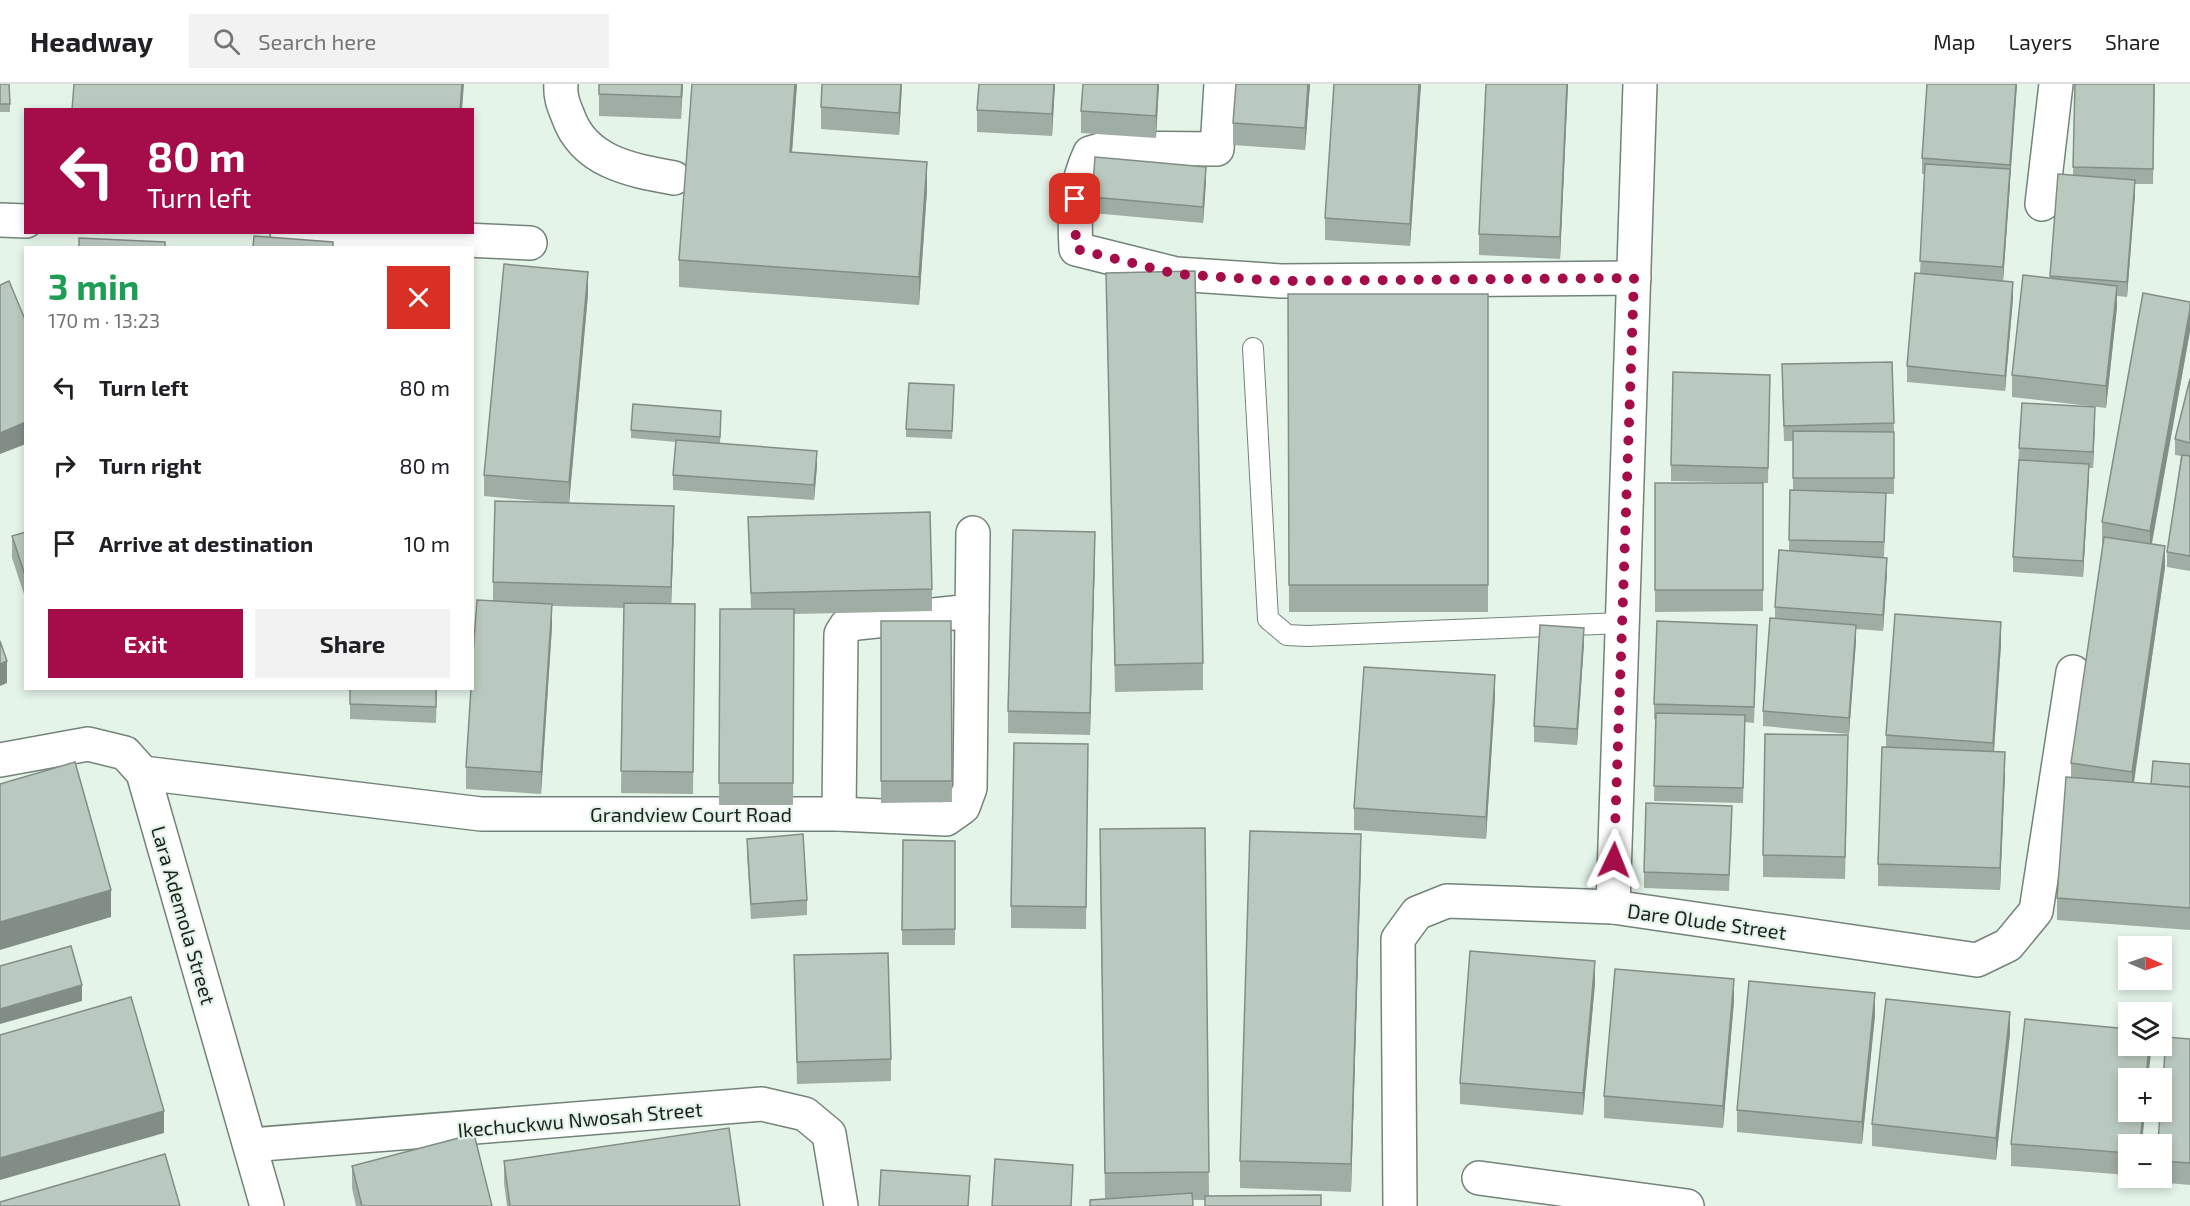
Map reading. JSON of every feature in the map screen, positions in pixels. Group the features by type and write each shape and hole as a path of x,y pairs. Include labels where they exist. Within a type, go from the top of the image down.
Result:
{"street":[{"path":"561,84 560,95 575,135 598,154 634,171 674,178"},
{"path":"1221,84 1217,149 1107,148 1090,153 1080,175 1075,199 1076,249 1176,274 1281,281 1634,278"},
{"path":"1612,907 1640,84"},
{"path":"2042,204 2056,84"},
{"path":"0,220 24,221"},
{"path":"331,234 530,243"},
{"name":"Grandview Court Road","path":"143,773 481,814 839,814 946,819 963,807 970,788 973,533"},
{"path":"839,814 841,633 846,626 857,623 972,611"},
{"name":"Dare Olude Street","path":"1400,1206 1398,939 1417,913 1447,902 1612,907 1977,960 2008,945 2036,910 2073,672"},
{"name":"Lara Ademola Street","path":"0,760 88,744 124,753 143,773 267,1206"},
{"name":"Ikechuckwu Nwosah Street","path":"250,1145 762,1104 805,1114 829,1134 841,1206"},
{"path":"1479,1178 1669,1204"}],"lane":[{"path":"1253,348 1268,619 1287,634 1306,636 1622,622"}],"building":[{"path":"0,84 9,84 10,104 0,104"},
{"path":"74,84 462,84 460,108 72,108"},
{"path":"599,84 682,84 681,97 599,94"},
{"path":"692,84 795,84 790,152 927,162 919,277 679,260"},
{"path":"822,84 901,84 899,113 821,107"},
{"path":"979,84 1054,84 1052,114 977,110"},
{"path":"1083,84 1158,84 1156,116 1081,111"},
{"path":"1236,84 1308,84 1305,128 1233,123"},
{"path":"1334,84 1419,84 1410,224 1325,218"},
{"path":"1486,84 1567,84 1560,237 1479,234"},
{"path":"1927,84 2016,84 2010,165 1922,158"},
{"path":"2075,84 2154,84 2153,169 2073,167"},
{"path":"1095,157 1206,167 1203,207 1092,197"},
{"path":"1925,164 2010,169 2003,267 1920,261"},
{"path":"2058,174 2135,180 2127,282 2050,276"},
{"path":"254,236 333,242 333,246 253,246"},
{"path":"79,238 165,242 165,246 79,246"},
{"path":"504,264 588,272 569,482 484,475"},
{"path":"1195,271 1203,663 1115,665 1106,273"},
{"path":"1915,273 2013,282 2005,376 1907,366"},
{"path":"2023,275 2117,286 2106,386 2012,375"},
{"path":"9,281 24,317 24,423 0,433 0,285"},
{"path":"2143,293 2190,302 2150,531 2102,522"},
{"path":"1288,294 1488,294 1488,585 1289,585"},
{"path":"1892,362 1894,423 1784,426 1782,364"},
{"path":"1673,372 1770,375 1768,468 1671,465"},
{"path":"2190,379 2190,443 2175,439"},
{"path":"909,383 954,385 952,431 906,429"},
{"path":"2022,403 2095,407 2093,452 2019,448"},
{"path":"633,404 721,411 720,437 631,430"},
{"path":"1793,431 1894,432 1894,478 1793,478"},
{"path":"676,440 817,451 814,485 673,475"},
{"path":"2182,455 2190,456 2190,556 2167,552"},
{"path":"2019,460 2089,464 2083,561 2013,557"},
{"path":"1655,483 1763,483 1763,590 1655,590"},
{"path":"1790,490 1886,493 1884,542 1789,540"},
{"path":"495,501 674,506 671,587 493,582"},
{"path":"930,512 932,589 751,593 748,517"},
{"path":"1013,530 1095,532 1090,713 1008,711"},
{"path":"24,533 24,572 12,536"},
{"path":"2104,537 2165,546 2132,772 2071,763"},
{"path":"1779,550 1887,558 1883,615 1775,607"},
{"path":"477,600 552,604 541,772 466,767 471,690 474,690"},
{"path":"624,603 695,604 693,772 621,771"},
{"path":"720,609 794,609 793,783 719,783"},
{"path":"1895,614 2001,622 1993,743 1886,735"},
{"path":"1770,618 1856,625 1849,718 1763,711"},
{"path":"881,621 951,621 952,781 881,781"},
{"path":"1657,621 1757,625 1754,707 1654,704"},
{"path":"1540,625 1584,628 1577,729 1534,726"},
{"path":"0,641 7,661 0,664"},
{"path":"1364,667 1495,675 1486,817 1354,808"},
{"path":"350,690 436,690 436,707 350,704"},
{"path":"1656,713 1745,715 1743,788 1654,786"},
{"path":"1765,734 1848,735 1845,857 1763,855"},
{"path":"1014,743 1088,744 1086,907 1011,906"},
{"path":"1882,747 2005,752 2000,868 1878,864"},
{"path":"2153,761 2190,764 2190,787 2151,784"},
{"path":"75,762 111,890 0,922 0,784"},
{"path":"2066,777 2190,787 2190,908 2057,898"},
{"path":"1646,803 1732,806 1729,875 1644,872"},
{"path":"1205,828 1209,1172 1105,1173 1100,829"},
{"path":"1250,831 1361,834 1351,1164 1240,1161"},
{"path":"803,834 807,900 751,904 747,839"},
{"path":"903,840 955,841 955,929 902,930"},
{"path":"71,946 82,985 0,1009 0,966"},
{"path":"1470,951 1595,961 1583,1093 1460,1083"},
{"path":"888,953 891,1059 797,1062 794,955"},
{"path":"1615,969 1734,979 1723,1106 1604,1096"},
{"path":"1749,981 1875,993 1862,1122 1737,1110"},
{"path":"131,997 164,1111 0,1158 0,1035"},
{"path":"1886,999 2010,1012 1996,1138 1872,1124"},
{"path":"2025,1019 2118,1028 2118,1056 2148,1056 2147,1068 2118,1068 2118,1122 2142,1122 2141,1134 2118,1134 2118,1152 2011,1144"},
{"path":"2172,1038 2190,1039 2190,1163 2172,1162 2172,1134 2159,1134 2159,1122 2172,1122 2172,1068 2164,1068 2165,1056 2172,1056"},
{"path":"729,1128 740,1206 510,1206 504,1161"},
{"path":"474,1134 492,1206 362,1206 352,1166"},
{"path":"165,1154 180,1206 0,1206 0,1202"},
{"path":"995,1159 1073,1165 1071,1206 992,1206"},
{"path":"881,1170 970,1176 968,1206 879,1206"},
{"path":"1192,1193 1193,1206 1090,1206 1090,1200"},
{"path":"1321,1195 1321,1206 1205,1206 1205,1196"}],"route":[{"path":"1075,199 1076,249 1176,274 1281,281 1634,278 1614,860"}]}
